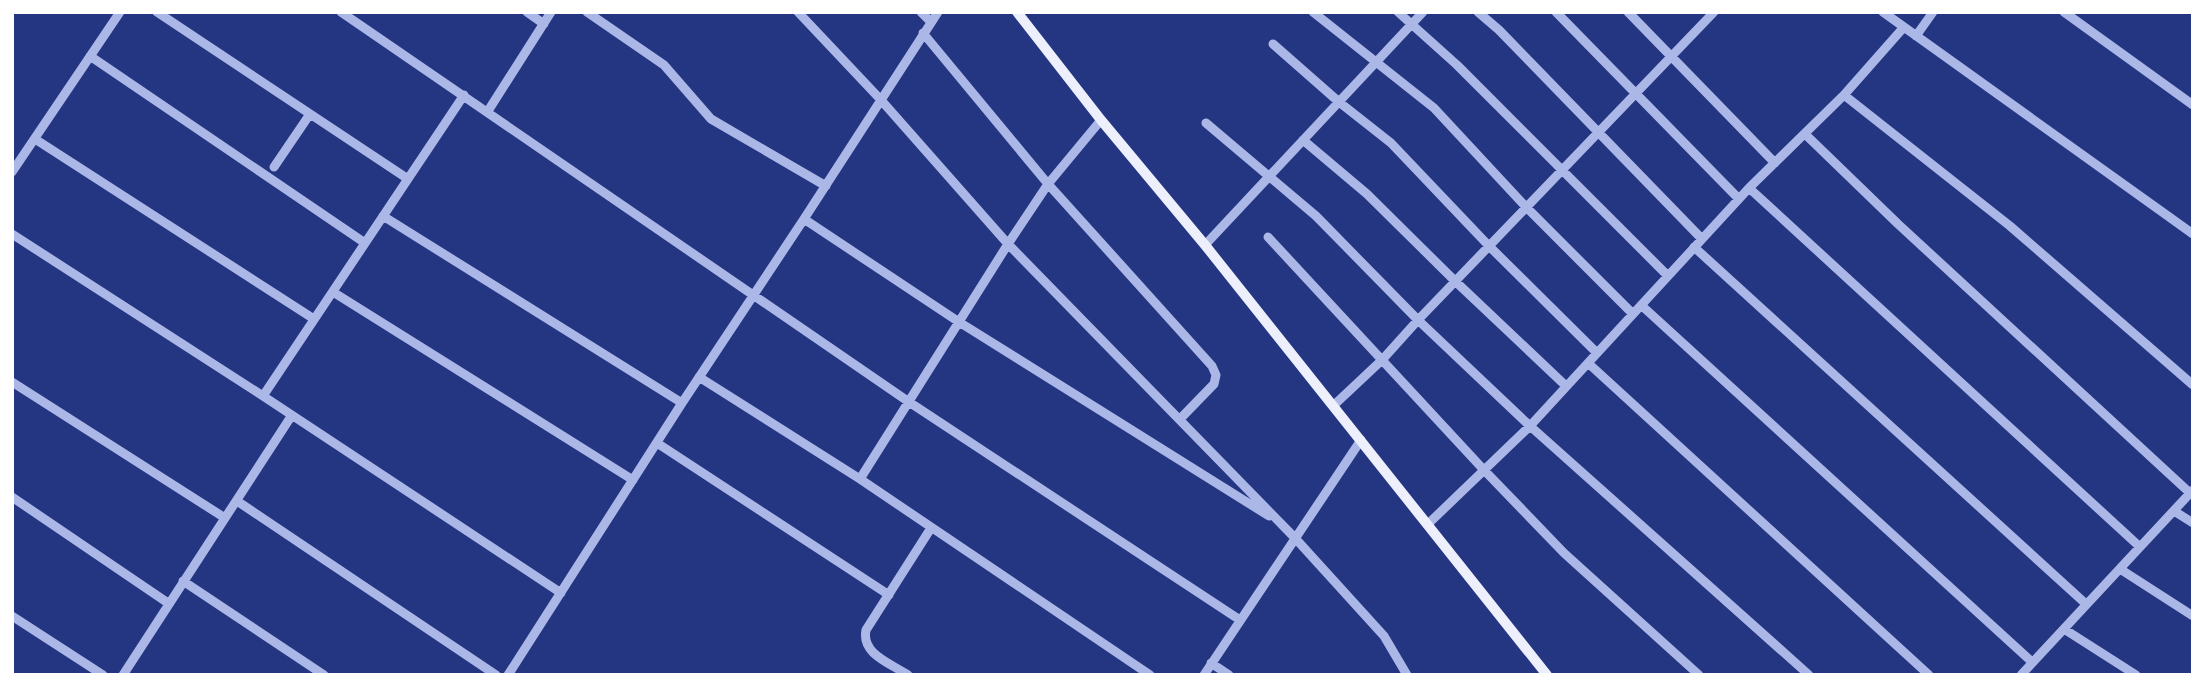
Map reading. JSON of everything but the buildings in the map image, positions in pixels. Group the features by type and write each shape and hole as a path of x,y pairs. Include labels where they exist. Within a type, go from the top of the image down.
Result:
{"main road":[{"path":"1017,12 1547,675"}],"street":[{"path":"12,172 120,12"},
{"path":"157,12 408,178"},
{"path":"341,12 909,401 1240,620"},
{"path":"527,12 544,24"},
{"path":"488,111 551,12"},
{"path":"587,12 664,65 711,119 826,186"},
{"path":"798,12 881,100 1008,244 1296,538 1384,636 1407,675"},
{"path":"921,12 931,22"},
{"path":"508,675 938,12"},
{"path":"1314,12 1434,108 1526,208 1633,314"},
{"path":"1398,12 1457,65 1668,276"},
{"path":"1205,245 1423,12"},
{"path":"1478,12 1499,30 1702,239"},
{"path":"1556,12 1739,199"},
{"path":"1628,12 1775,163"},
{"path":"1333,406 1382,360 1714,12"},
{"path":"1883,12 2193,234"},
{"path":"1916,36 1933,12"},
{"path":"2064,12 2193,104"},
{"path":"1428,524 1530,426 1749,188 1844,95 1904,27"},
{"path":"923,33 1048,184 1212,366 1216,375 1214,384 1180,419"},
{"path":"1273,44 1391,143 1489,246 1597,353"},
{"path":"90,56 365,243"},
{"path":"263,396 464,95"},
{"path":"1844,95 2010,226 2193,385"},
{"path":"274,167 310,114"},
{"path":"860,480 1048,184 1101,120"},
{"path":"1206,122 1317,216 1418,320 1530,426 1809,675"},
{"path":"1805,134 1899,224 2191,491 2021,675"},
{"path":"35,139 314,319"},
{"path":"1303,140 1367,194 1566,387"},
{"path":"1749,188 2140,547"},
{"path":"383,216 682,403"},
{"path":"804,219 959,322 1282,524"},
{"path":"12,234 561,593"},
{"path":"1268,237 1483,470 1564,553 1699,675"},
{"path":"1694,247 2086,604"},
{"path":"333,292 633,480"},
{"path":"1641,305 2032,662"},
{"path":"1588,363 1929,675"},
{"path":"699,377 860,480 1150,675"},
{"path":"12,382 225,518"},
{"path":"123,675 292,415"},
{"path":"1204,675 1361,440"},
{"path":"657,443 889,595"},
{"path":"12,496 168,603"},
{"path":"237,501 496,675"},
{"path":"2174,511 2193,523"},
{"path":"908,675 869,650 864,640 866,630 931,528"},
{"path":"2120,569 2193,616"},
{"path":"183,581 324,675"},
{"path":"12,616 103,675"},
{"path":"2064,629 2136,675"},
{"path":"1212,663 1229,675"}]}
